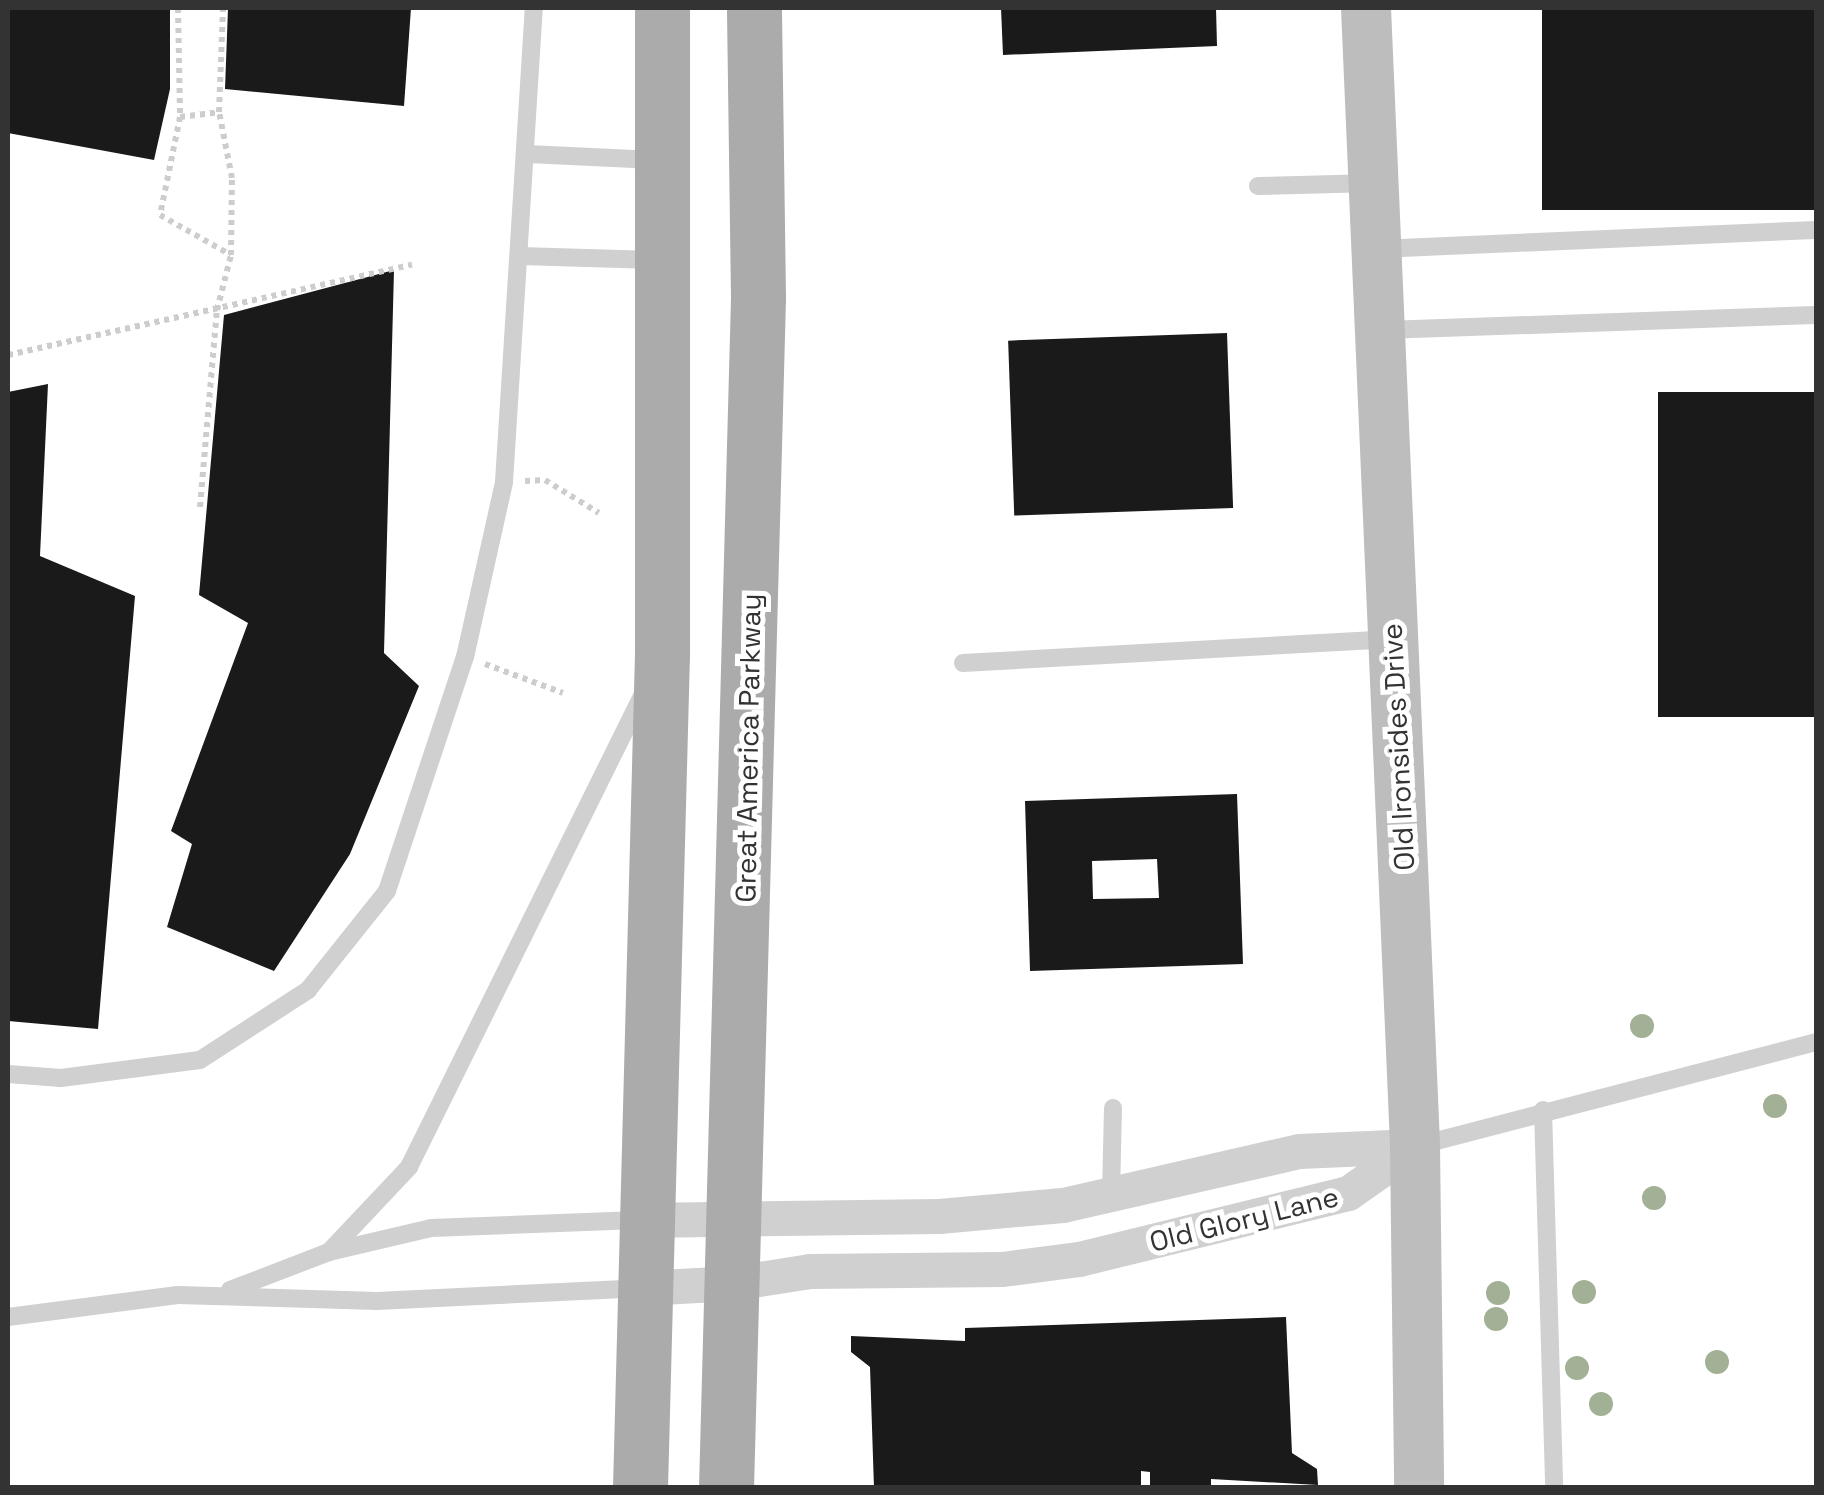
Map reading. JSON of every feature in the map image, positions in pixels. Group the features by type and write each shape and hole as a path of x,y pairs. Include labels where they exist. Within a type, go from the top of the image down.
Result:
{"main road":[{"path":"640,1488 644,1220 662,656 666,160 662,8"},
{"name":"Great America Parkway","path":"726,1488 737,1219 758,298 754,8"}],"street":[{"name":"Old Ironsides Drive","path":"1366,8 1415,1146 1418,1488"},
{"name":"Old Glory Lane","path":"644,1220 940,1216 1111,1196 1299,1151 1415,1146"},
{"name":"Old Glory Lane","path":"644,1288 734,1284 810,1270 1002,1269 1079,1259 1348,1193 1415,1146"}],"lane":[{"path":"8,1074 61,1078 200,1060 308,990 386,892 465,657 504,482 528,154 534,8"},
{"path":"528,154 666,160"},
{"path":"1258,186 1373,183"},
{"path":"1378,249 1816,230"},
{"path":"520,256 666,260"},
{"path":"1379,330 1816,315"},
{"path":"963,664 1393,639"},
{"path":"329,1252 409,1167 662,656"},
{"path":"1415,1146 1816,1042"},
{"path":"1111,1196 1113,1108"},
{"path":"1544,1110 1554,1488"},
{"path":"220,1293 329,1252 431,1228 644,1220"},
{"path":"8,1317 220,1293 376,1301 644,1288"}],"path":[{"path":"178,8 180,117 160,215 231,255"},
{"path":"200,507 216,310 231,255 232,178 219,112 222,8"},
{"path":"180,117 219,112"},
{"path":"8,356 412,265"},
{"path":"504,482 545,480 599,513"},
{"path":"465,657 564,694"}],"building":[{"path":"8,8 170,8 170,89 154,160 8,133"},
{"path":"228,8 411,8 404,106 225,89"},
{"path":"1001,8 1216,8 1217,46 1003,55"},
{"path":"1542,8 1816,8 1816,210 1542,210"},
{"path":"394,270 384,653 419,686 350,854 274,971 167,927 192,844 171,831 248,623 199,595 224,315"},
{"path":"1227,333 1233,508 1014,516 1008,341"},
{"path":"48,384 40,556 135,596 98,1029 8,1021 8,392"},
{"path":"1658,392 1816,392 1816,717 1658,717"},
{"path":"1237,794 1243,964 1030,971 1025,801","holes":["1157,859 1159,898 1093,899 1092,861"]},
{"path":"1286,1317 1292,1453 1317,1469 1318,1485 1211,1479 1211,1488 1150,1488 1150,1472 1141,1471 1141,1488 874,1488 870,1367 851,1352 851,1336 965,1341 965,1328"}]}
